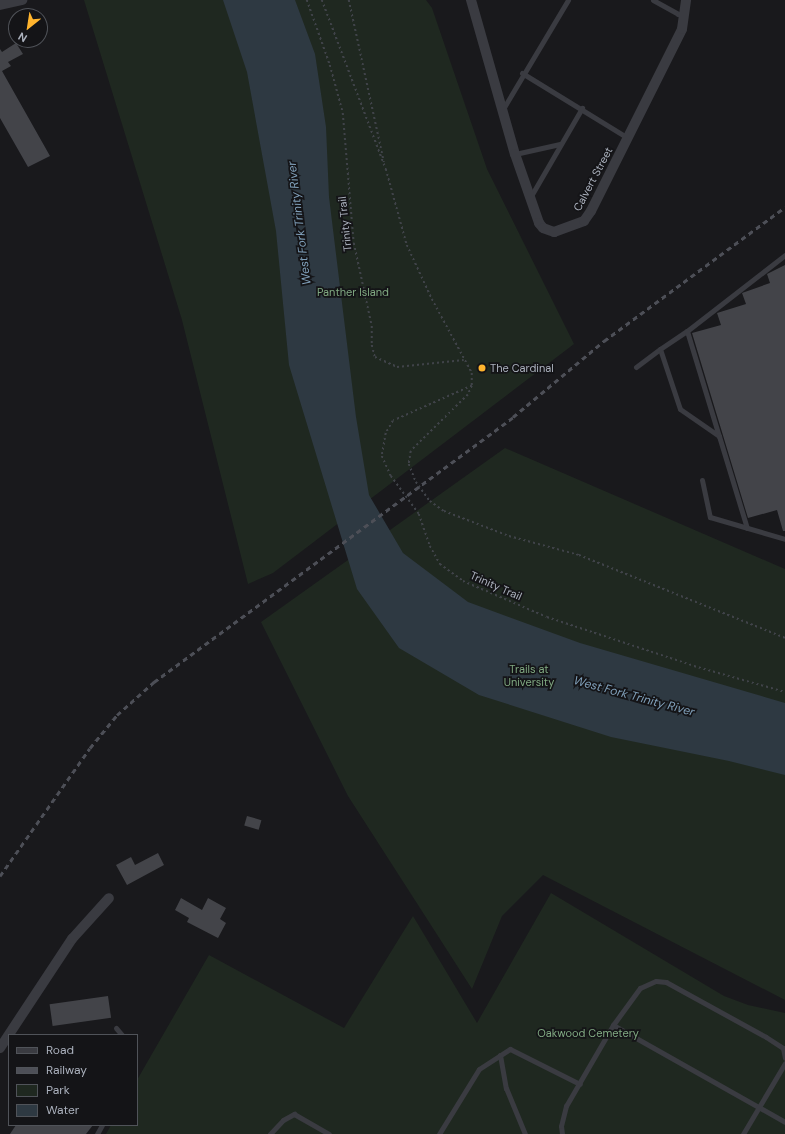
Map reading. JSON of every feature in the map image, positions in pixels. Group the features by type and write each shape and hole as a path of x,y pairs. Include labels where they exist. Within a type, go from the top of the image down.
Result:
{"street":[{"path":"0,5 22,0"},
{"name":"Calvert Street","path":"471,0 515,154 539,223 548,231 560,231 584,221 628,138 682,30 686,15 686,0"},
{"path":"9,1034 72,939 108,898"},
{"path":"0,1048 8,1036"}],"lane":[{"path":"502,110 522,73 568,0"},
{"path":"653,0 678,14 686,15"},
{"path":"522,73 582,108 628,138"},
{"path":"530,197 582,108"},
{"path":"515,154 560,144"},
{"path":"636,367 687,331 785,255"},
{"path":"687,331 746,528"},
{"path":"660,349 680,409 719,436"},
{"path":"702,480 710,518 785,539"},
{"path":"562,1134 561,1126 566,1106 613,1025 640,988 656,981 666,982 766,1037 783,1048 785,1058"},
{"path":"613,1025 785,1122"},
{"path":"116,1028 121,1034"},
{"path":"439,1134 479,1070 500,1055 510,1050 580,1084"},
{"path":"500,1055 506,1088 525,1134"},
{"path":"743,1134 758,1106 785,1063"},
{"path":"270,1134 283,1120 294,1114 329,1134"}],"path":[{"name":"Trinity Trail","path":"307,0 330,65 342,113 354,243 372,326 372,345 375,356 397,367 464,360"},
{"path":"322,0 386,169"},
{"path":"349,0 386,169 407,245 464,360 472,373 472,386 458,407 434,426 411,451 409,464 416,482 430,501 444,511 508,536 579,555 785,638"},
{"name":"Trinity Trail","path":"472,386 393,421 386,433 382,456 391,476 419,514 430,546 440,564 463,580 547,617 694,666 785,692"}],"green space":[{"name":"Panther Island","path":"84,0 426,0 432,8 487,169 574,344 273,573 248,584 182,320"},
{"name":"Trails at University","path":"505,448 785,569 785,1000 543,875 502,916 472,989 348,796 261,622"},
{"name":"Oakwood Cemetery","path":"551,893 724,996 748,1005 785,1013 785,1134 106,1134 110,1126 138,1126 138,1078 209,955 344,1028 413,916 477,1023"}],"water":[{"name":"West Fork Trinity River","path":"223,0 295,0 315,54 326,127 329,197 356,417 369,495 403,553 468,602 580,643 785,703 785,775 729,761 611,737 479,695 399,648 357,589 289,365 276,231 247,72"}],"building":[{"path":"8,48 19,48 23,54 8,62 11,66 2,71 50,156 28,167 0,118 0,49 2,52"},
{"path":"785,265 785,531 783,531 777,510 748,518 692,333 721,325 717,313 746,304 742,293 770,283 767,274"},
{"path":"247,816 261,820 259,830 244,826"},
{"path":"158,853 164,865 127,885 116,865 131,857 135,865"},
{"path":"181,898 202,910 208,898 226,908 220,919 226,923 218,938 187,922 189,918 175,910"},
{"path":"108,996 111,1018 53,1026 50,1004"},
{"path":"15,1126 92,1126 86,1134 10,1134"}],"railway":[{"path":"0,876 90,748 117,715 154,682 513,417 604,341 785,207"}],"place":[{"name":"The Cardinal","path":"482,368"}]}
